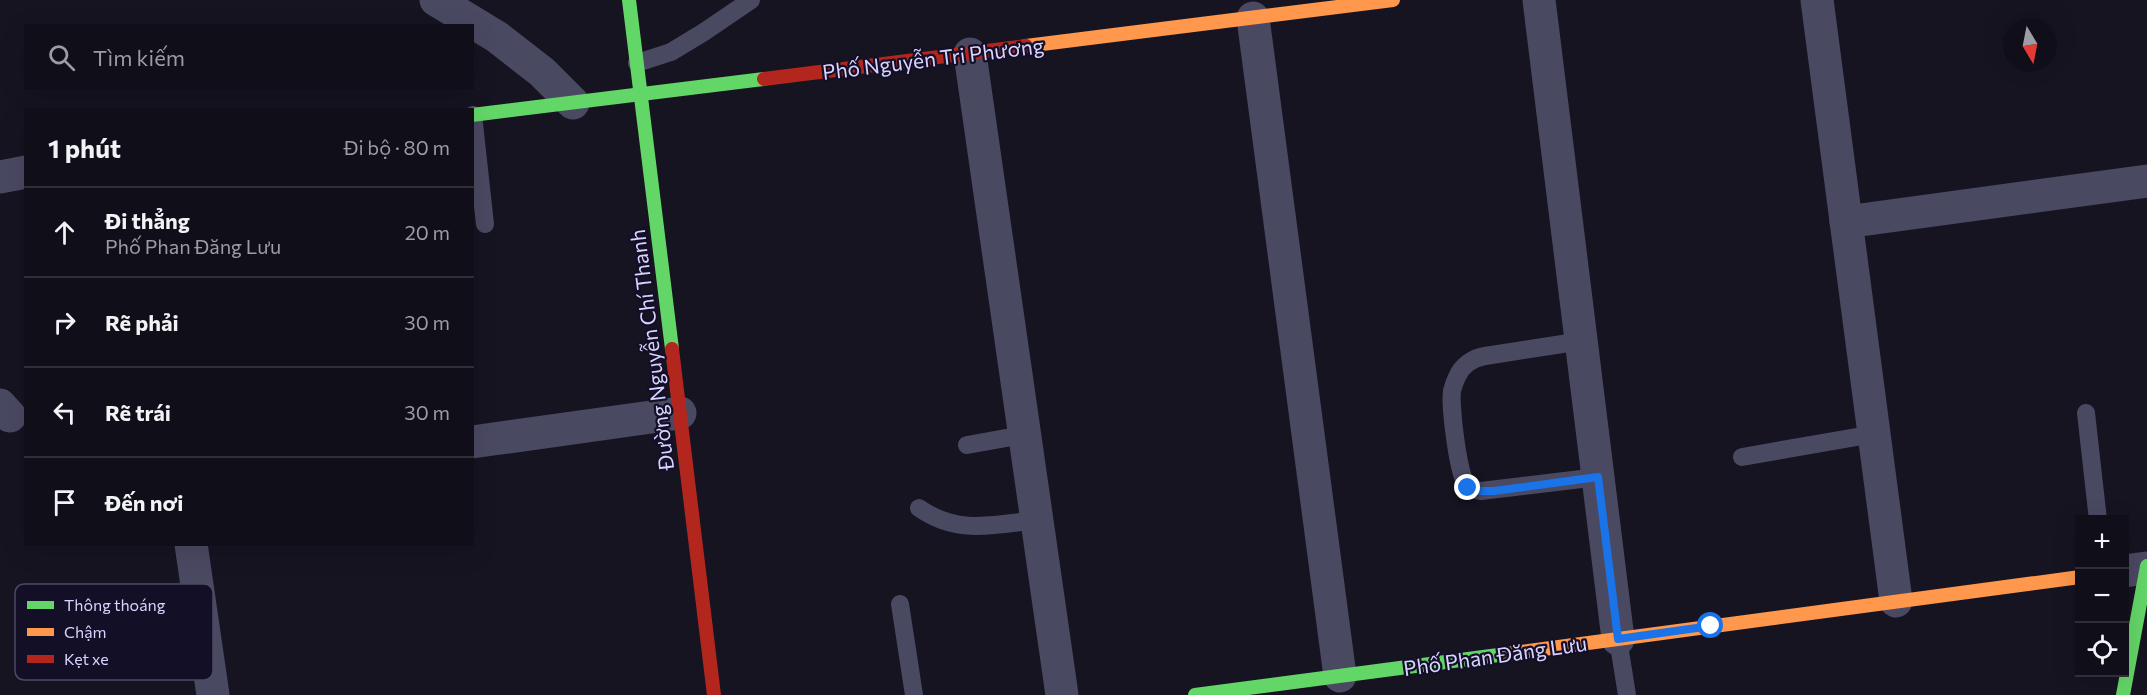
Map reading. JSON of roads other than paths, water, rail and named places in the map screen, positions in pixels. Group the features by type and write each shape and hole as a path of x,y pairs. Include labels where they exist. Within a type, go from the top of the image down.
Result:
{"street":[{"path":"436,0 497,37 542,72 573,103"},
{"name":"Đường Nguyễn Chí Thanh","path":"629,0 714,695"},
{"name":"Phố Nguyễn Tri Phương","path":"474,115 1393,0"},
{"path":"1539,0 1618,639"},
{"path":"1817,0 1896,601"},
{"path":"1253,18 1341,685"},
{"path":"970,54 1062,695"},
{"path":"0,177 24,172"},
{"path":"1846,222 2147,181"},
{"path":"474,442 680,413"},
{"path":"191,546 197,584"},
{"path":"2123,695 2139,568"},
{"name":"Phố Phan Đăng Lưu","path":"1195,695 1341,685 1618,639 2075,578"},
{"path":"211,680 213,695"}],"lane":[{"path":"637,63 671,52 704,33 751,0"},
{"path":"474,124 485,224"},
{"path":"1581,341 1474,358 1458,375 1452,392 1457,446 1463,481 1468,488 1481,491 1598,477"},
{"path":"2086,413 2098,515"},
{"path":"1742,457 1875,434"},
{"path":"967,445 1023,435"},
{"path":"919,508 941,521 967,526 1037,520"},
{"path":"900,604 914,695"},
{"path":"1618,639 1627,695"}]}
